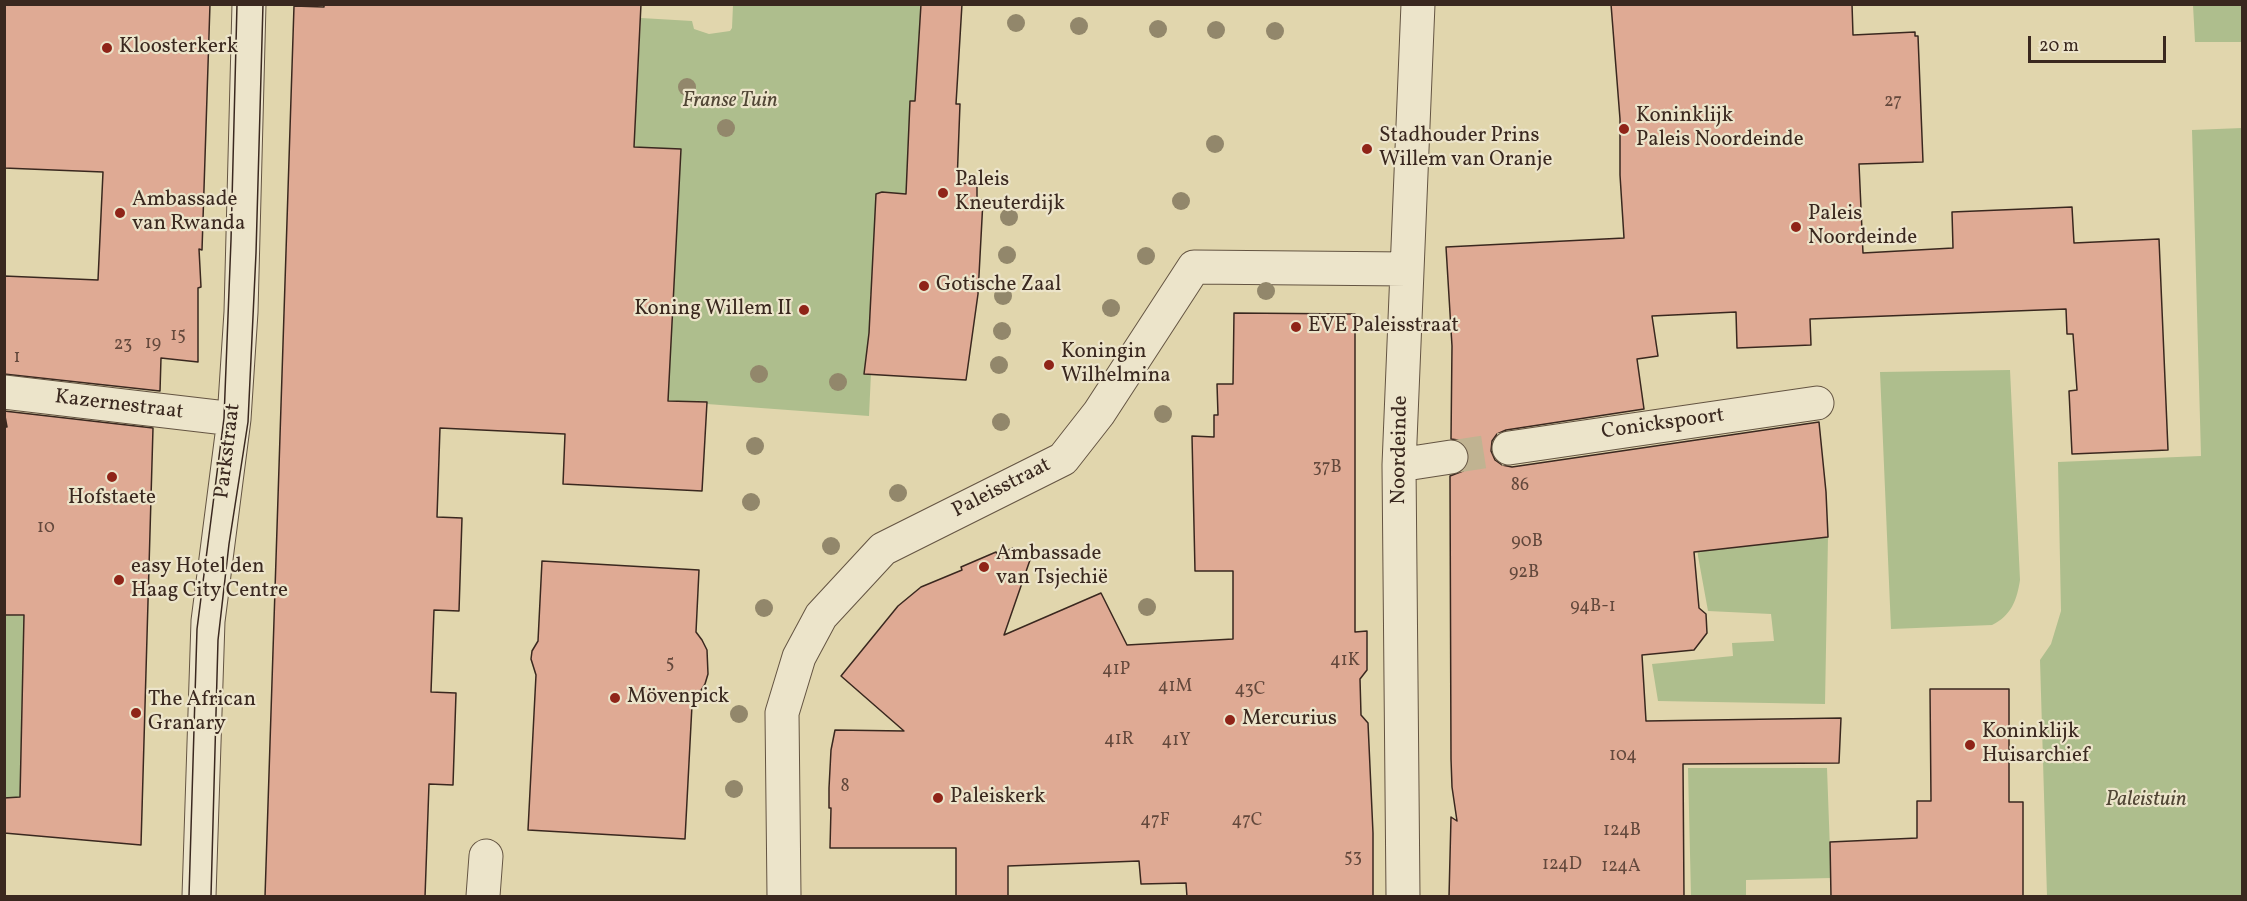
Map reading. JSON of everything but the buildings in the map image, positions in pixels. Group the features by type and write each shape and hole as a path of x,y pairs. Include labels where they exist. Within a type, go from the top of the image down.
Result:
{"street":[{"name":"Parkstraat","path":"199,897 208,621 234,419 241,312 249,4"},
{"name":"Noordeinde","path":"1403,897 1399,465 1418,4"},
{"name":"Paleisstraat","path":"784,897 782,713 799,657 821,616 882,549 1063,459 1099,413 1194,267 1407,269"},
{"name":"Kazernestraat","path":"4,392 234,419"},
{"name":"Conickspoort","path":"1509,448 1817,403"},
{"path":"1399,465 1451,457"},
{"path":"483,897 486,856"}],"green space":[{"name":"Franse Tuin","path":"733,5 921,5 913,132 908,132 908,135 912,135 909,194 883,192 877,269 872,269 872,273 877,274 876,294 870,294 870,298 875,298 872,343 868,343 871,373 869,416 707,404 706,402 668,401 634,147 641,18 692,21 694,29 709,34 730,31"},
{"path":"2193,5 2242,5 2242,42 2195,42"},
{"name":"Paleistuin","path":"2242,128 2242,896 2047,896 2040,660 2051,644 2061,611 2058,462 2201,456 2192,130"},
{"path":"2010,370 2020,580 2015,601 2004,617 1992,625 1891,629 1880,372"},
{"path":"1722,437 1729,507 1826,502 1828,537 1825,704 1658,701 1652,664 1733,656 1732,643 1774,641 1771,614 1708,611 1698,556 1687,441"},
{"path":"4,615 26,616 20,797 5,798"},
{"path":"1688,768 1827,768 1831,878 1746,880 1746,896 1691,896"}],"tunnel":[{"path":"1451,457 1509,448"}],"tram line":[{"path":"189,896 197,629 224,418 237,4"},
{"path":"211,896 218,640 229,544 248,422 256,253 263,4"}],"place":[{"name":"Kloosterkerk","path":"107,48"},
{"name":"Koninklijk Paleis Noordeinde","path":"1624,129"},
{"name":"Stadhouder Prins Willem van Oranje","path":"1367,149"},
{"name":"Paleis Kneuterdijk","path":"943,193"},
{"name":"Ambassade van Rwanda","path":"120,213"},
{"name":"Paleis Noordeinde","path":"1796,227"},
{"name":"Gotische Zaal","path":"924,286"},
{"name":"Koning Willem II","path":"804,310"},
{"name":"EVE Paleisstraat","path":"1296,327"},
{"name":"Koningin Wilhelmina","path":"1049,365"},
{"name":"Hofstaete","path":"112,477"},
{"name":"Ambassade van Tsjechië","path":"984,567"},
{"name":"easy Hotel den Haag City Centre","path":"119,580"},
{"name":"Mövenpick","path":"615,698"},
{"name":"The African Granary","path":"136,713"},
{"name":"Mercurius","path":"1230,720"},
{"name":"Koninklijk Huisarchief","path":"1970,745"},
{"name":"Paleiskerk","path":"938,798"}]}
